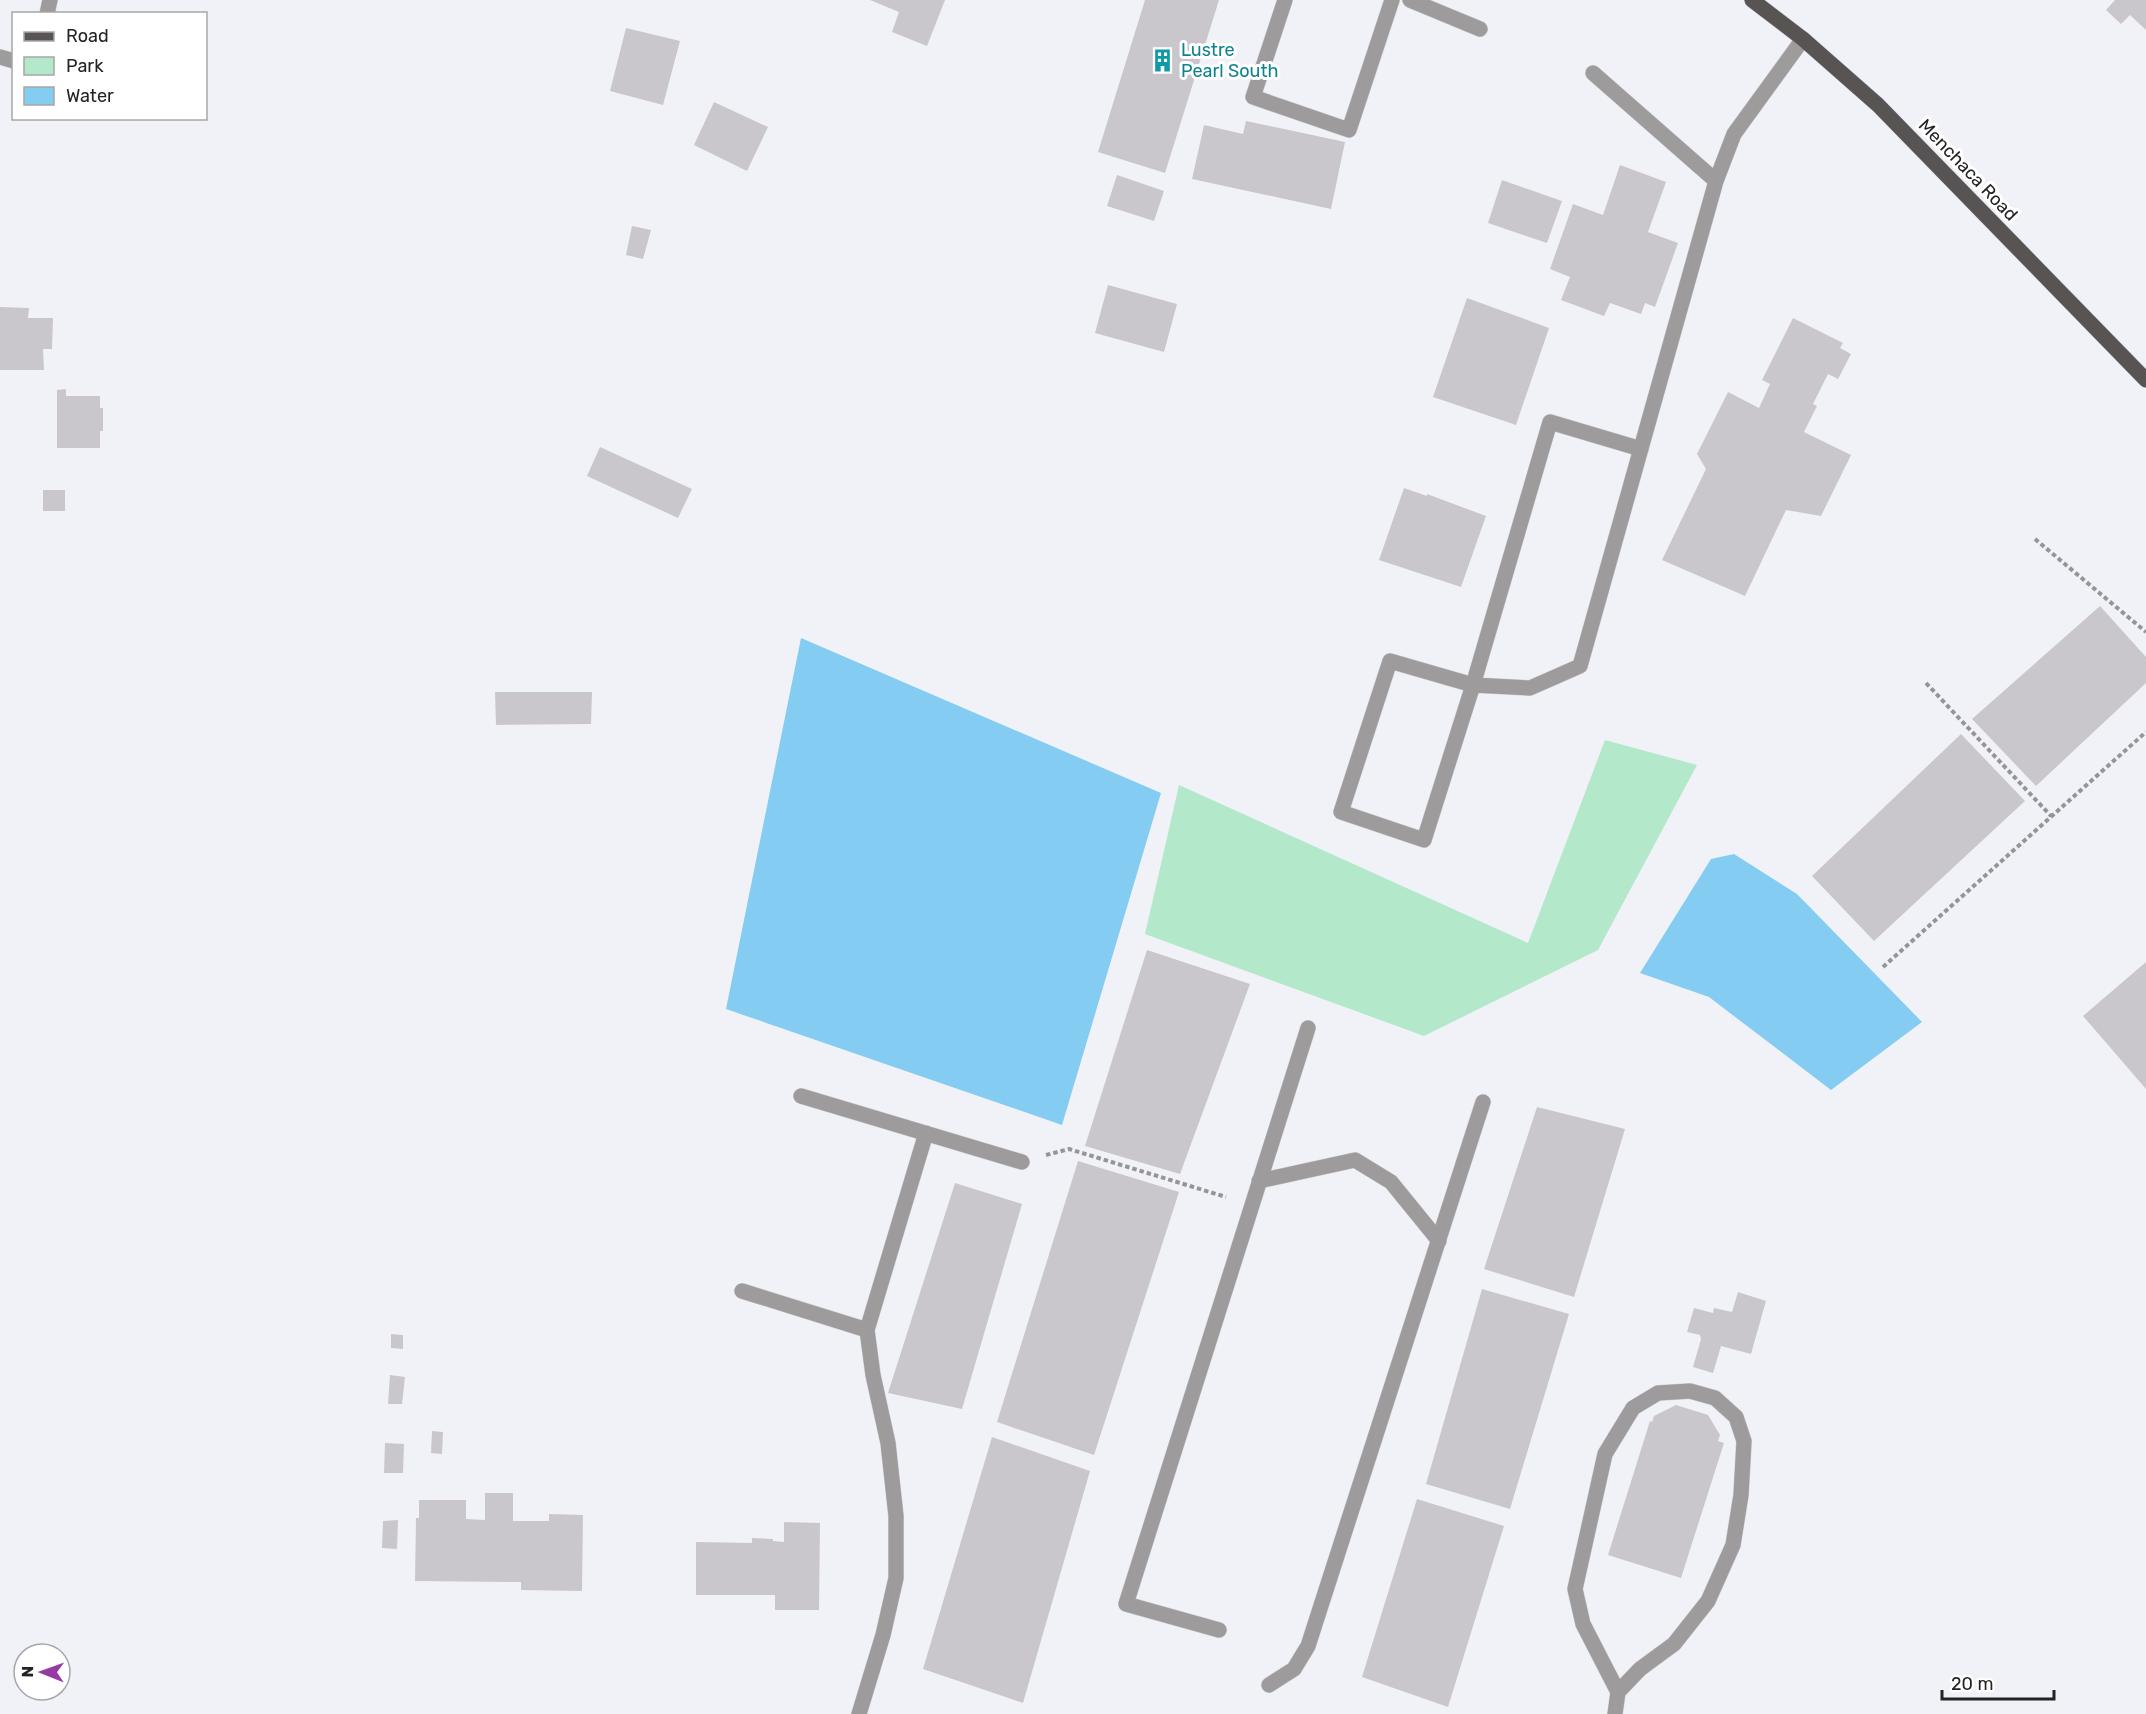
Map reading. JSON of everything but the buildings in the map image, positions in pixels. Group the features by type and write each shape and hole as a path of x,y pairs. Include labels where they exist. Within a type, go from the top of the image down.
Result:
{"main road":[{"name":"Menchaca Road","path":"1752,0 1803,39 1878,105 2146,380"}],"lane":[{"path":"1285,0 1253,97 1349,130 1392,0"},
{"path":"1410,0 1480,29"},
{"path":"1641,449 1550,422 1473,685 1424,840 1341,812 1390,661 1473,685 1530,688 1580,666 1641,449 1716,181 1734,134 1803,39"},
{"path":"1593,73 1716,181"},
{"path":"1219,1630 1126,1604 1308,1028"},
{"path":"801,1096 1022,1162"},
{"path":"1269,1685 1294,1669 1308,1646 1483,1102"},
{"path":"859,1714 883,1635 896,1578 896,1516 888,1443 873,1375 867,1330 926,1133"},
{"path":"1259,1181 1355,1160 1391,1182 1438,1242"},
{"path":"742,1291 867,1330"},
{"path":"1615,1714 1618,1692 1583,1624 1575,1589 1605,1454 1633,1408 1658,1393 1689,1391 1715,1398 1736,1417 1744,1441 1733,1545 1708,1601 1674,1644 1640,1669 1618,1692"}],"path":[{"path":"2035,539 2146,632"},
{"path":"1926,683 2051,816"},
{"path":"1883,967 2146,732"},
{"path":"1022,1162 1069,1149 1252,1205"}],"green space":[{"path":"1605,740 1697,765 1598,950 1424,1036 1145,934 1179,785 1528,943"}],"water":[{"path":"801,638 1161,793 1062,1125 726,1009"},
{"path":"1734,854 1797,894 1922,1022 1831,1090 1709,997 1640,973 1711,859"}],"place":[{"name":"Lustre Pearl South","path":"1163,60"}]}
